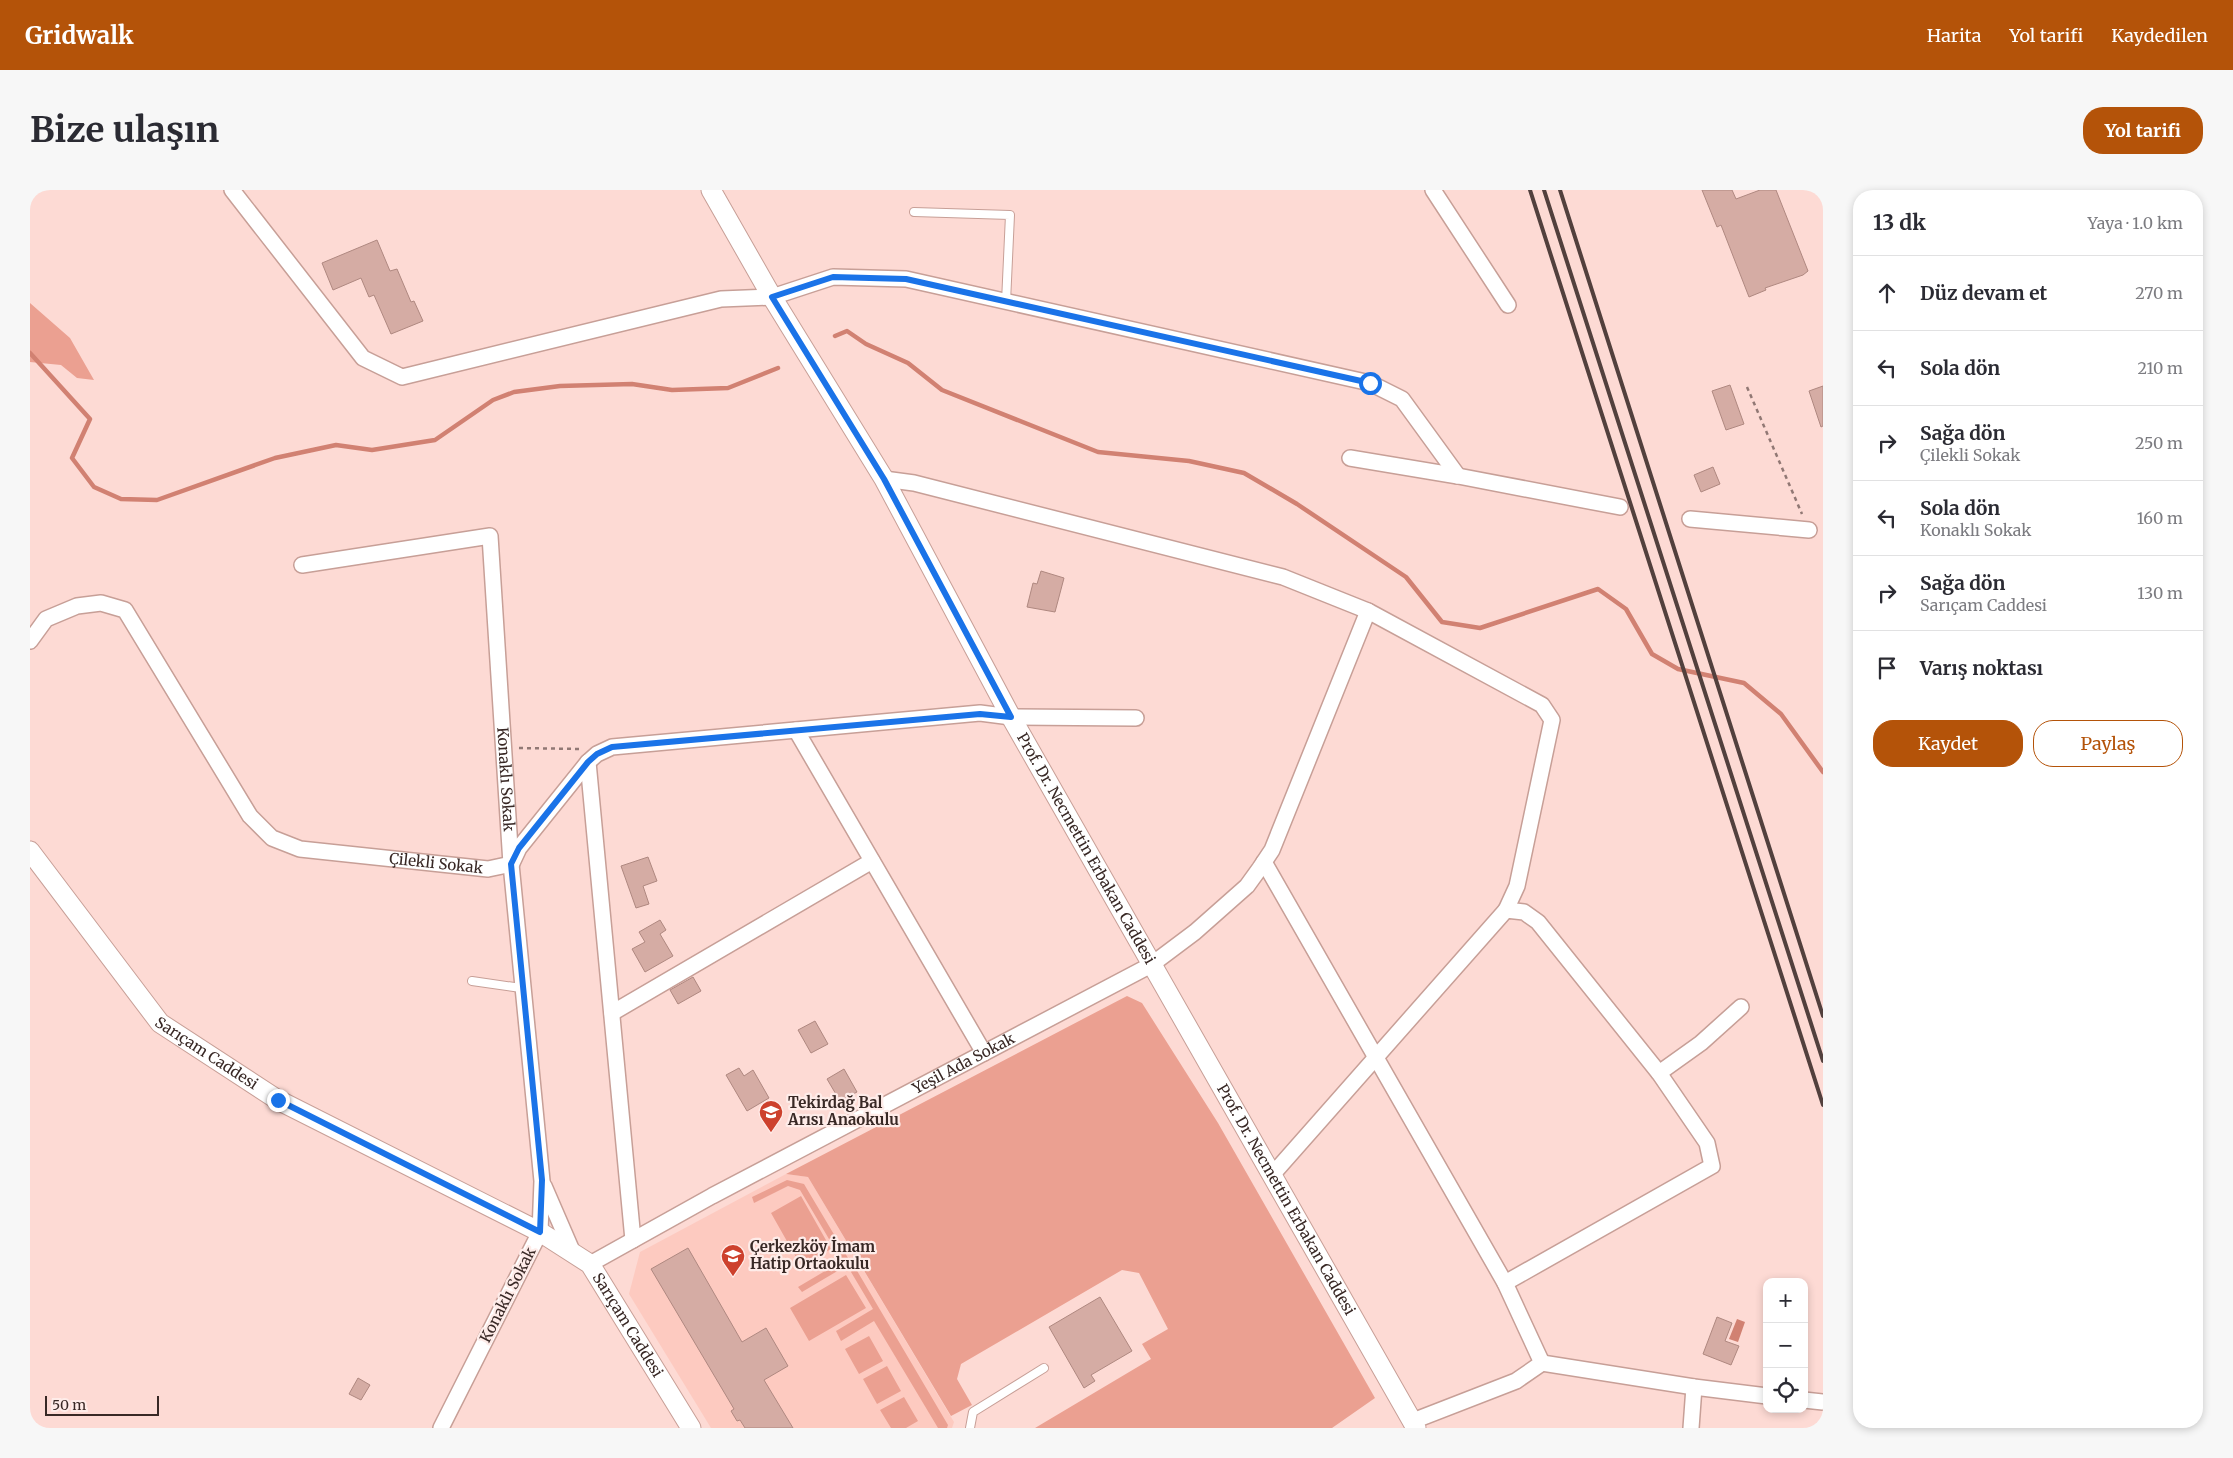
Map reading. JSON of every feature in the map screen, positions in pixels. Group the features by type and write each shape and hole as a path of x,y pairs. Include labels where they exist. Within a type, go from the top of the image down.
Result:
{"street":[{"path":"232,190 363,358 402,377 721,299 772,297 833,277 906,279 1370,383 1402,399 1458,476"},
{"name":"Prof. Dr. Necmettin Erbakan Caddesi","path":"711,190 772,297 884,479 1011,717 1415,1425"},
{"path":"1433,190 1508,305"},
{"path":"1350,458 1458,476 1620,507"},
{"path":"884,479 914,483 1283,577 1368,611 1542,705 1552,720 1517,886 1506,910 1272,1175"},
{"path":"1690,520 1810,530"},
{"name":"Konaklı Sokak","path":"302,566 490,536 502,748 511,864 542,1180 540,1232 442,1428"},
{"name":"Çilekli Sokak","path":"30,641 46,619 77,606 100,604 125,610 250,816 272,838 300,849 488,870 511,864"},
{"name":"Yeşil Ada Sokak","path":"590,1264 712,1196 1151,964 1195,932 1247,886 1272,850 1368,611"},
{"path":"511,864 519,848 592,758 612,747 980,714 1011,717 1136,718"},
{"path":"796,730 984,1052"},
{"path":"592,758 612,1013 633,1240"},
{"name":"Sarıçam Caddesi","path":"30,851 160,1023 278,1100 540,1232 590,1264 691,1428"},
{"path":"612,1013 872,861"},
{"path":"1264,862 1505,1283 1542,1362"},
{"path":"1505,1283 1712,1166 1707,1143 1659,1073 1538,922 1524,912 1506,910"},
{"path":"1659,1073 1701,1043 1740,1006"},
{"path":"542,1180 573,1253"},
{"path":"1415,1425 1516,1380 1542,1362 1694,1387 1763,1396"},
{"path":"1691,1428 1694,1387"},
{"path":"1808,1400 1823,1402"}],"lane":[{"path":"914,212 1010,215 1006,302"},
{"path":"472,981 522,988"},
{"path":"970,1428 973,1412 1044,1368"}],"path":[{"path":"1747,387 1810,530"},
{"path":"502,748 585,750 592,758"}],"shaded area":[{"path":"30,303 70,338 94,380 77,378 61,365 30,362"},
{"path":"1127,996 1142,1003 1218,1123 1375,1398 1332,1428 1035,1428 1151,1359 1142,1344 1168,1329 1139,1273 1122,1270 961,1364 957,1379 972,1405 951,1416 808,1177 786,1174"},
{"path":"786,1174 808,1177 954,1422 952,1428 711,1428 629,1294 640,1252"},
{"path":"787,1180 804,1184 851,1263 802,1292 798,1287 842,1261 800,1190 788,1186 754,1203 752,1197"},
{"path":"801,1196 831,1249 801,1266 771,1213"},
{"path":"856,1269 948,1425 947,1428 938,1428 874,1321 841,1341 836,1331 873,1309 851,1272"},
{"path":"846,1275 866,1308 809,1341 790,1308"},
{"path":"1737,1319 1745,1322 1738,1342 1729,1339"},
{"path":"869,1336 883,1361 859,1374 845,1349"},
{"path":"887,1366 901,1391 877,1404 863,1379"},
{"path":"904,1397 918,1421 906,1428 891,1428 880,1410"}],"building":[{"path":"1702,190 1732,190 1736,199 1760,190 1776,190 1808,271 1803,275 1765,288 1766,290 1749,297 1721,225 1717,227"},
{"path":"377,240 390,271 397,269 411,302 414,301 423,321 391,334 374,295 369,297 361,278 333,290 322,263"},
{"path":"1730,385 1744,424 1726,430 1712,391"},
{"path":"1823,386 1823,426 1821,427 1809,391"},
{"path":"1713,467 1720,484 1701,492 1694,475"},
{"path":"1041,571 1064,578 1055,612 1027,607 1033,583 1037,584"},
{"path":"648,857 657,881 643,886 649,904 636,908 621,866"},
{"path":"660,920 666,930 660,934 673,956 645,972 632,949 645,942 639,932"},
{"path":"693,977 701,991 678,1004 670,990"},
{"path":"815,1021 828,1044 811,1053 798,1030"},
{"path":"739,1068 744,1076 753,1070 769,1098 747,1111 726,1075"},
{"path":"844,1069 857,1092 840,1101 827,1079"},
{"path":"688,1248 742,1342 766,1328 788,1366 764,1380 793,1428 745,1428 740,1420 737,1421 731,1411 734,1409 651,1269"},
{"path":"1100,1297 1132,1351 1091,1375 1095,1381 1084,1388 1049,1327"},
{"path":"1717,1317 1732,1323 1725,1341 1739,1346 1731,1365 1703,1354"},
{"path":"358,1378 370,1385 361,1400 349,1394"}],"waterway":[{"path":"835,336 847,331 866,344 908,363 942,390 1098,452 1189,461 1244,473 1297,504 1406,577 1442,622 1480,628 1598,589 1626,609 1652,654 1678,669 1744,683 1781,714 1823,772"},
{"path":"30,353 90,419 72,458 94,487 121,499 157,500 275,458 336,445 372,450 435,440 493,400 514,392 560,386 632,384 672,390 728,388 778,368"}],"railway":[{"path":"1530,190 1823,1105"},
{"path":"1544,190 1823,1061"},
{"path":"1560,190 1823,1016"}],"place":[{"name":"Tekirdağ Bal Arısı Anaokulu","path":"771,1133"},
{"name":"Çerkezköy İmam Hatip Ortaokulu","path":"733,1277"}],"route":[{"path":"278,1100 540,1232 542,1180 511,864 519,848 588,762 597,754 612,747 980,714 1011,717 884,479 772,297 833,277 906,279 1370,383"}]}
